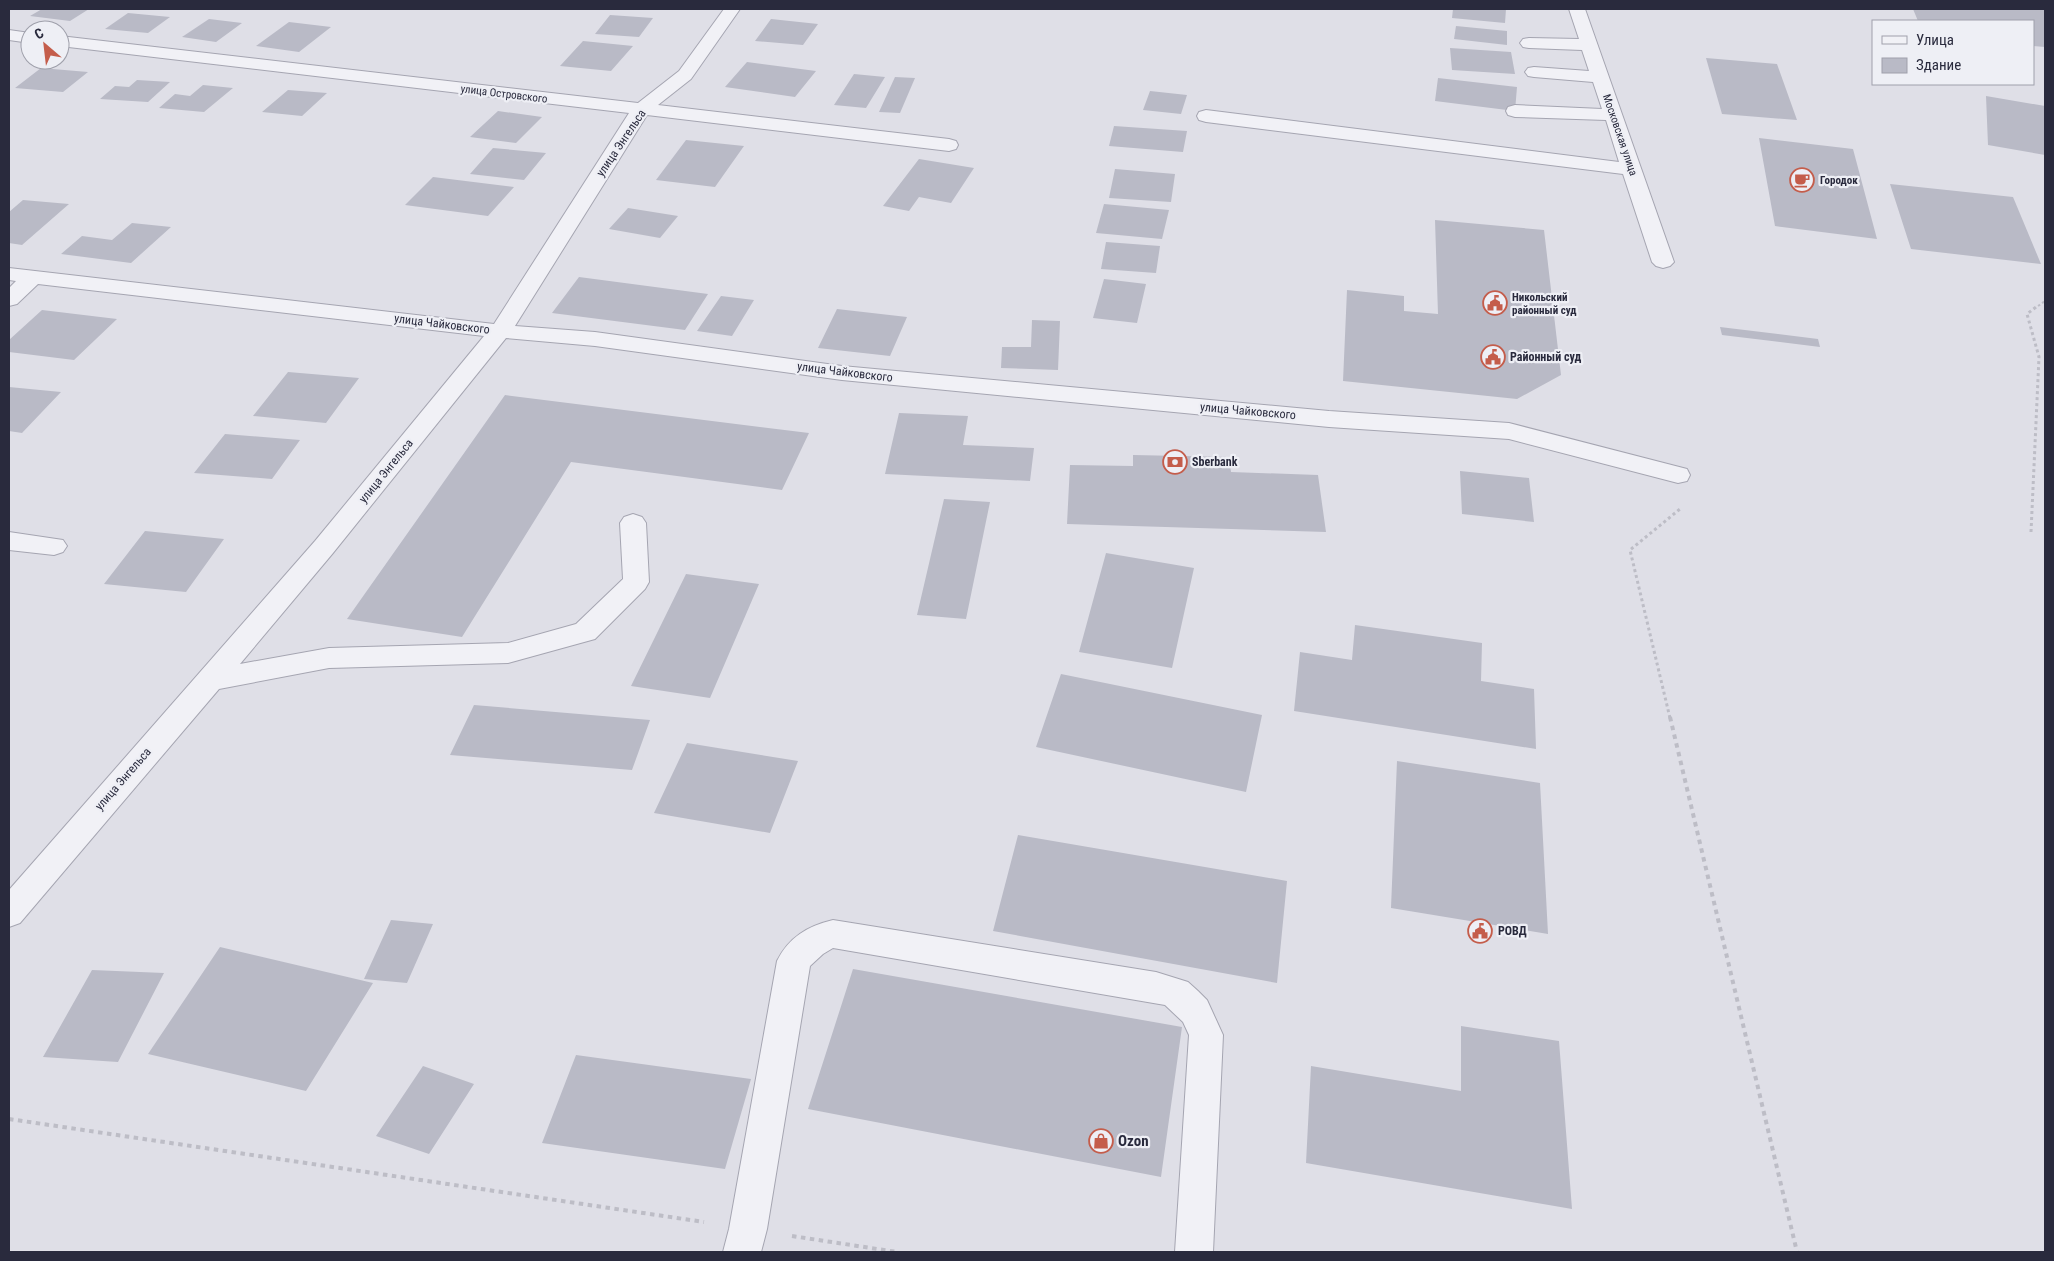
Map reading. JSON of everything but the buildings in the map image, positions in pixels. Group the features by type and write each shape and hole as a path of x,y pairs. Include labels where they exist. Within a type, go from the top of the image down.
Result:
{"street":[{"name":"улица Энгельса","path":"9,913 324,547 500,331 640,110 684,75 732,9"},
{"name":"Московская улица","path":"1576,9 1663,262"},
{"name":"улица Островского","path":"70,42 949,146"},
{"path":"1529,44 1589,45"},
{"path":"1534,72 1600,77"},
{"path":"1515,110 1613,115"},
{"path":"1206,116 1631,168"},
{"name":"улица Чайковского","path":"9,274 500,331 595,339 852,374 1329,419 1509,431 1678,475"},
{"path":"9,299 34,276"},
{"path":"208,680 329,658 508,653 585,632 636,582 633,523"},
{"path":"9,541 54,546"},
{"path":"745,1240 794,961 809,943 819,937 833,934 1156,987 1176,993 1195,1012 1206,1035 1194,1252"}],"path":[{"path":"2031,532 2040,358 2027,314 2045,302"},
{"path":"1678,475 1684,506 1630,550 1797,1252"},
{"path":"9,1119 745,1240 897,1252"}],"place":[{"name":"Городок","path":"1802,180"},
{"name":"Никольский районный суд","path":"1495,303"},
{"name":"Районный суд","path":"1493,357"},
{"name":"Sberbank","path":"1175,462"},
{"name":"РОВД","path":"1480,931"},
{"name":"Ozon","path":"1101,1141"}]}
